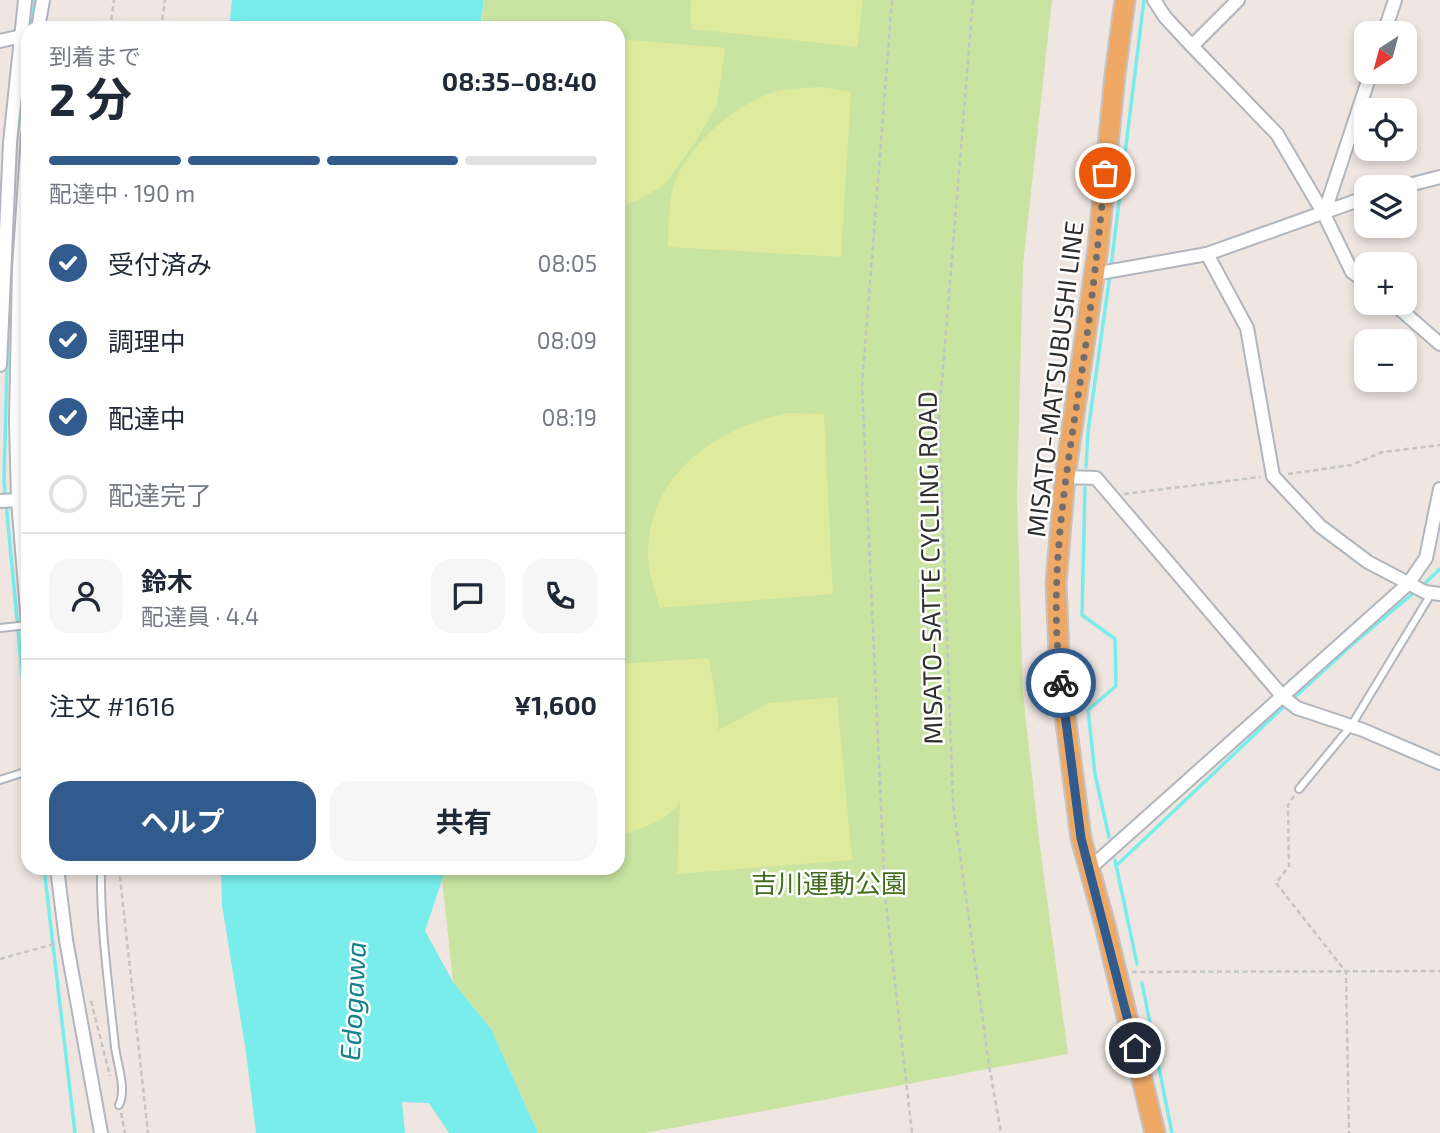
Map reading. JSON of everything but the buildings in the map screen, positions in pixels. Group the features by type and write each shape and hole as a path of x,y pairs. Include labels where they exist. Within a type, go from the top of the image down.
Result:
{"main road":[{"name":"MISATO-MATSUBUSHI LINE","path":"1125,0 1107,272 1065,477 1056,583 1060,676 1081,838 1155,1133"}],"street":[{"path":"24,21 25,0"},
{"path":"39,21 43,0"},
{"path":"1154,0 1165,18 1277,134 1324,214 1354,273"},
{"path":"1192,46 1238,0"},
{"path":"1388,21 1395,0"},
{"path":"0,41 21,36"},
{"path":"0,365 2,272 10,143 21,58"},
{"path":"1324,214 1367,84"},
{"path":"1417,183 1440,177"},
{"path":"1107,272 1207,254 1354,202"},
{"path":"21,239 16,421 21,538"},
{"path":"1207,254 1247,328 1273,476 1320,526 1368,562 1425,592 1436,593"},
{"path":"1407,315 1440,344"},
{"path":"1065,477 1096,478 1283,697 1297,708 1351,726 1440,763"},
{"path":"1089,869 1408,584 1426,558 1440,489"},
{"path":"0,494 0,500 18,500"},
{"path":"58,875 66,940 101,1133"}],"lane":[{"path":"1299,789 1351,726 1436,593"},
{"path":"0,628 21,626"},
{"path":"0,780 21,773"},
{"path":"101,875 103,919 121,1082 122,1100 119,1105"}],"path":[{"path":"111,21 114,0"},
{"path":"162,21 164,0"},
{"path":"892,0 862,386 885,895 912,1133"},
{"name":"MISATO-SATTE CYCLING ROAD","path":"973,0 939,417 953,803 1001,1133"},
{"path":"1299,789 1288,806 1289,866 1276,883 1346,972 1349,1133"},
{"path":"120,875 148,1133"},
{"path":"0,958 66,940"},
{"path":"1116,972 1440,971"},
{"path":"90,996 125,1133"}],"green space":[{"name":"吉川運動公園","path":"484,0 1052,0 1023,265 1017,496 1023,693 1039,840 1068,1054 645,1133 538,1133 491,1029 453,982 442,878 443,875 625,875 625,21 482,21"},
{"path":"691,0 863,0 857,47 692,29"},
{"path":"625,40 725,48 717,105 695,143 664,185 625,205"},
{"path":"822,87 851,92 841,257 668,247 670,205 677,177 685,162 709,133 739,110 768,94 788,89"},
{"path":"788,413 824,414 833,594 660,608 650,575 648,555 651,526 660,500 673,478 691,459 712,443 761,420"},
{"path":"709,658 719,721 718,730 769,703 837,697 852,860 677,874 680,803 659,820 625,834 625,664"}],"water":[{"path":"232,0 484,0 481,21 230,21"},
{"name":"Edogawa","path":"221,875 444,875 425,931 453,982 491,1029 538,1133 449,1133 429,1103 402,1102 405,1133 256,1133 222,905"}],"waterway":[{"path":"32,21 35,0"},
{"path":"1111,267 1144,0"},
{"path":"16,142 21,104"},
{"path":"1086,467 1088,432 1110,274"},
{"path":"8,324 4,481 21,662"},
{"path":"1085,488 1082,615 1115,639 1116,686 1088,710 1095,774 1109,837"},
{"path":"1422,586 1440,569"},
{"path":"1116,866 1274,716 1416,591"},
{"path":"1115,860 1137,964"},
{"path":"45,875 75,1133"},
{"path":"1142,983 1172,1133"}],"way so far":[{"path":"1061,683 1056,583 1065,477 1098,248 1105,173"}],"route":[{"path":"1061,683 1081,838 1135,1048"}]}
